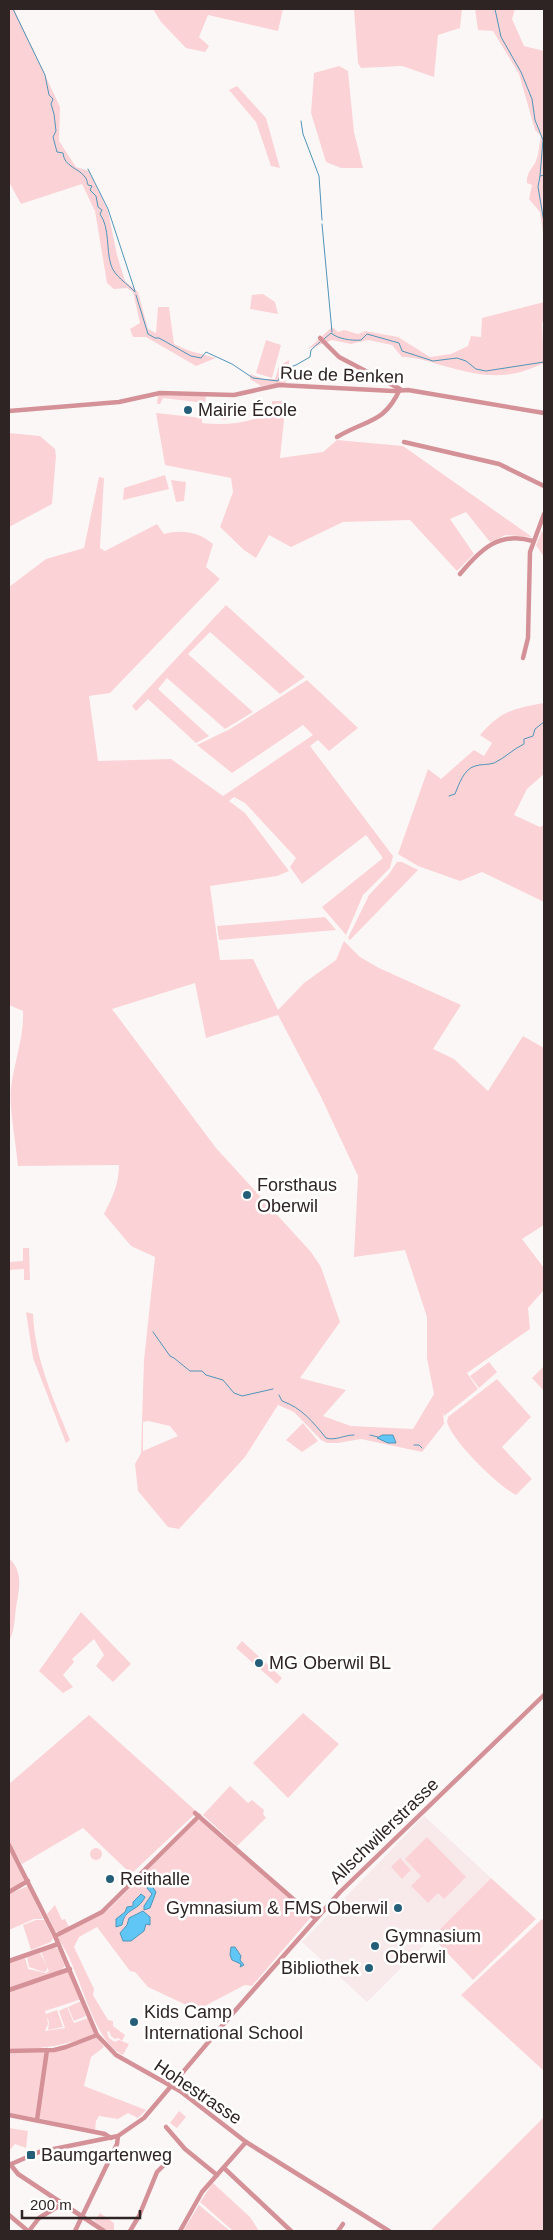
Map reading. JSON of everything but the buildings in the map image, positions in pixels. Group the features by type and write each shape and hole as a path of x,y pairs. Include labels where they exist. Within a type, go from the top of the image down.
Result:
{"street":[{"path":"320,338 339,357 400,389 389,410 382,416 337,437"},
{"name":"Rue de Benken","path":"9,411 109,403 164,393 234,395 282,385 393,391 400,389 544,413"},
{"path":"404,442 499,464 544,486"},
{"path":"523,658 528,638 529,559 533,541 544,514"},
{"path":"460,574 480,552 496,542 514,537 533,541"},
{"name":"Allschwilerstrasse","path":"9,2165 46,2150 118,2136 144,2118 316,1919 363,1869 544,1695"},
{"path":"55,1936 102,1912 197,1814 316,1919"},
{"name":"Hohestrasse","path":"9,1845 55,1936 97,2035 116,2055 172,2086 246,2142 389,2231"},
{"path":"9,1892 28,1881"},
{"path":"9,1961 58,1944"},
{"path":"9,1990 70,1969"},
{"path":"9,2051 47,2050 66,2047 97,2035"},
{"path":"37,2120 47,2050"},
{"path":"9,2114 105,2134 111,2138"},
{"path":"166,2127 185,2149 217,2175"},
{"path":"76,2231 117,2144 118,2136"},
{"path":"180,2231 202,2192 246,2142"},
{"path":"130,2231 139,2216 157,2172 170,2159"},
{"path":"9,2165 18,2174 104,2231"},
{"path":"224,2168 289,2231"},
{"path":"9,2215 28,2231 40,2218 62,2204"},
{"path":"338,2231 343,2224"}],"shaded area":[{"path":"9,9 14,9 60,107 59,141 76,167 89,171 108,211 117,255 125,281 138,292 148,329 156,333 158,307 169,307 174,344 190,351 216,358 196,366 146,337 133,337 130,329 140,323 133,292 127,288 114,289 107,283 95,211 82,184 21,204 9,182"},
{"path":"153,9 283,9 278,31 208,15 199,37 209,46 205,52 186,48 161,22"},
{"path":"354,9 462,9 460,28 438,35 434,77 402,66 361,68 358,63"},
{"path":"475,9 515,9 512,19 524,46 544,51 544,240 540,212 529,199 532,185 527,183 528,174 537,158 541,136 535,130 519,74 493,31 478,30"},
{"path":"339,66 348,71 354,132 363,168 341,168 326,162 311,113 314,73"},
{"path":"237,86 266,118 280,168 271,166 256,122 229,90"},
{"path":"263,294 275,302 278,314 250,309 252,295"},
{"path":"544,302 544,319 542,323 544,363 517,373 492,375 454,369 402,357 392,345 368,340 351,344 332,340 308,349 332,327 338,332 344,330 358,334 365,331 398,337 430,357 451,354 468,346 471,336 481,337 482,318"},
{"path":"266,340 281,345 272,378 256,373"},
{"path":"289,360 289,369 283,372 286,383 261,386 250,379 250,374 264,379 275,379 279,366"},
{"path":"158,395 206,396 205,403 163,398 160,404 157,404"},
{"path":"272,401 286,401 280,458 323,452 337,440 403,446 532,537 506,535 490,542 466,512 450,519 474,554 457,571 410,520 343,522 291,547 269,535 256,558 244,550 220,527 233,492 231,478 165,465 156,413 202,418 202,423 229,424 255,419 272,413"},
{"path":"205,407 235,410 231,418 224,420 205,411"},
{"path":"9,433 40,436 55,449 56,456 52,504 9,527"},
{"path":"165,475 169,489 123,500 124,488"},
{"path":"99,477 104,478 100,548 105,551 157,524 164,534 184,532 196,534 213,544 206,567 220,579 110,693 89,696 98,761 171,759 223,796 313,735 303,725 232,773 197,745 230,729 307,680 358,728 329,751 318,740 310,746 393,856 390,868 363,895 346,935 322,907 383,858 366,835 302,884 290,867 296,858 245,803 234,797 229,801 245,813 289,871 277,876 210,886 220,960 253,959 278,1010 304,983 336,960 344,941 360,957 379,968 461,1005 433,1049 454,1059 488,1091 523,1036 544,1048 544,1225 522,1239 544,1268 544,1290 528,1308 530,1329 467,1373 478,1389 444,1416 443,1412 444,1424 422,1452 361,1439 327,1443 321,1440 294,1412 278,1405 245,1457 179,1529 168,1527 138,1491 135,1464 141,1453 144,1360 155,1257 131,1246 104,1214 116,1185 119,1165 18,1166 12,1116 12,1078 22,1031 23,1011 9,1005 9,587 46,559 84,548","holes":["195,983 206,1038 278,1015 321,1097 358,1176 354,1257 405,1250 427,1317 427,1358 434,1394 413,1429 351,1426 323,1416 346,1390 300,1378 340,1322 321,1267 311,1252 216,1148 112,1009","148,1421 170,1426 178,1436 143,1451 143,1422"]},
{"path":"171,480 186,482 184,501 176,502"},
{"path":"542,531 544,534 544,557 536,545"},
{"path":"226,605 305,677 280,694 210,632 188,654 253,712 225,729 167,678 158,689 209,736 196,743 148,699 136,711 132,706"},
{"path":"544,703 544,774 527,789 514,815 540,827 544,825 544,902 482,872 460,881 418,866 398,854 428,769 441,779 474,750 484,756 492,743 480,735 495,720 516,709"},
{"path":"397,862 402,862 418,870 350,940 348,938 369,895 389,874"},
{"path":"325,917 336,930 219,940 217,926"},
{"path":"23,1248 29,1248 30,1280 24,1280 24,1269 9,1270 9,1262 23,1261"},
{"path":"26,1312 33,1314 34,1331 41,1363 51,1394 70,1440 66,1443 33,1358"},
{"path":"489,1362 497,1372 479,1388 470,1376"},
{"path":"544,1366 544,1391 532,1378"},
{"path":"497,1379 531,1417 502,1447 532,1479 516,1495 498,1482 466,1451 447,1422 448,1417"},
{"path":"303,1423 318,1441 302,1452 286,1440"},
{"path":"9,1558 17,1569 19,1582 14,1625 9,1642"},
{"path":"81,1612 131,1664 113,1682 96,1666 104,1655 94,1639 72,1659 74,1662 63,1675 73,1687 63,1693 39,1671"},
{"name":"MG Oberwil BL","path":"242,1641 282,1678 277,1684 236,1648"},
{"path":"303,1713 339,1744 288,1798 253,1763"},
{"path":"89,1715 197,1812 131,1874 83,1828 22,1864 9,1842 9,1784"},
{"path":"230,1786 248,1803 252,1800 264,1810 263,1814 266,1818 237,1846 203,1815"},
{"name":"Gymnasium & FMS Oberwil","path":"424,1816 491,1878 367,2002 302,1942"},
{"path":"197,1820 204,1821 311,1917 252,1986 245,1985 197,2010 148,1987 135,1972 130,1971 97,1927 79,1937 74,1947 94,1989 93,1995 108,2020 113,2021 113,2026 125,2035 122,2041 111,2036 109,2031 107,2032 109,2038 115,2042 119,2040 129,2044 123,2055 112,2047 94,2020 73,1967 58,1939 59,1936 109,1909"},
{"path":"427,1837 466,1877 444,1899 438,1893 428,1903 411,1886 421,1876 405,1859"},
{"path":"96,1848 102,1854 96,1860 90,1854"},
{"path":"9,1850 26,1881 9,1890"},
{"path":"400,1858 411,1870 402,1879 391,1867"},
{"path":"491,1878 536,1919 473,1980 432,1937"},
{"path":"28,1886 43,1919 34,1919 9,1930 9,1894"},
{"path":"55,1905 62,1920 65,1919 69,1927 59,1933 55,1931 47,1914"},
{"path":"542,1919 544,1921 544,2071 461,1995"},
{"path":"36,1920 44,1920 53,1938 51,1942 31,1950 23,1925"},
{"path":"54,1947 58,1949 65,1966 61,1970 9,1988 9,1963 25,1957 28,1969 46,1973 49,1971 47,1967 47,1970 44,1972 29,1967 27,1957 40,1953 47,1966 41,1952"},
{"path":"69,1971 82,1999 45,2011 46,2014 57,2010 63,2027 48,2030 49,2022 47,2017 48,2024 45,2031 65,2028 59,2011 67,2007 74,2023 88,2018 95,2034 53,2046 9,2050 9,1992"},
{"path":"81,2001 86,2016 74,2021 68,2007"},
{"path":"97,2037 104,2047 91,2057 84,2086 146,2110 138,2118 128,2113 118,2119 99,2116 96,2121 95,2131 38,2118 48,2052"},
{"path":"45,2052 37,2118 9,2113 9,2053"},
{"path":"179,2111 186,2117 177,2128 170,2123"},
{"path":"544,2117 544,2231 430,2231"},
{"path":"9,2128 28,2131 26,2148 15,2144 9,2151"},
{"path":"213,2183 250,2217 259,2231 233,2231 200,2202"},
{"path":"199,2205 230,2231 183,2231"},
{"path":"100,2213 114,2223 114,2231 108,2231 94,2221"}],"water":[{"path":"382,1435 393,1435 396,1443 388,1443 377,1438"},
{"path":"149,1885 156,1892 150,1908 144,1910 144,1906 152,1894 147,1888"},
{"path":"141,1894 145,1897 142,1902 128,1912 122,1925 116,1927 116,1919 125,1912 127,1907 133,1906 133,1902"},
{"path":"143,1911 150,1917 150,1925 146,1924 144,1931 131,1941 123,1941 120,1933 127,1925 129,1918"},
{"path":"231,1947 235,1947 244,1965 240,1967 241,1964 232,1960 230,1955"}],"waterway":[{"path":"13,9 45,75 49,95 53,99 51,104 56,131 53,137 57,152 63,153 66,161 82,174 88,185 92,186 90,190 96,196 98,207 102,210 100,214 107,232 113,269 135,292"},
{"path":"495,9 501,37 521,72 532,99 535,120 543,140 540,176"},
{"path":"301,121 303,134 319,176 322,220"},
{"path":"88,169 108,209 135,291"},
{"path":"544,175 540,176 538,187 544,222"},
{"path":"322,224 332,332"},
{"path":"136,295 148,334 191,356 201,358 206,352 232,364 253,378 278,381 282,370 310,357 311,350 320,342"},
{"path":"324,339 331,333 345,339 361,340 367,334 399,343 402,351 433,361 457,358 466,361 476,369 486,371 544,362"},
{"path":"449,796 455,794 462,777 468,770 475,766 494,763 502,759 524,744 524,739 533,736 535,729 544,722"},
{"path":"153,1332 170,1356 190,1371 202,1371 206,1375 223,1380 234,1393 242,1396 273,1389"},
{"path":"279,1395 282,1401 295,1407 307,1416 326,1438 333,1439 354,1435"},
{"path":"370,1435 378,1437"},
{"path":"414,1445 419,1445 422,1448"}],"place":[{"name":"Mairie École","path":"188,410"},
{"name":"Forsthaus Oberwil","path":"247,1195"},
{"name":"MG Oberwil BL","path":"259,1663"},
{"name":"Reithalle","path":"110,1879"},
{"name":"Gymnasium & FMS Oberwil","path":"398,1908"},
{"name":"Gymnasium Oberwil","path":"375,1946"},
{"name":"Bibliothek","path":"369,1968"},
{"name":"Kids Camp International School","path":"134,2022"},
{"name":"Baumgartenweg","path":"31,2155"}]}
